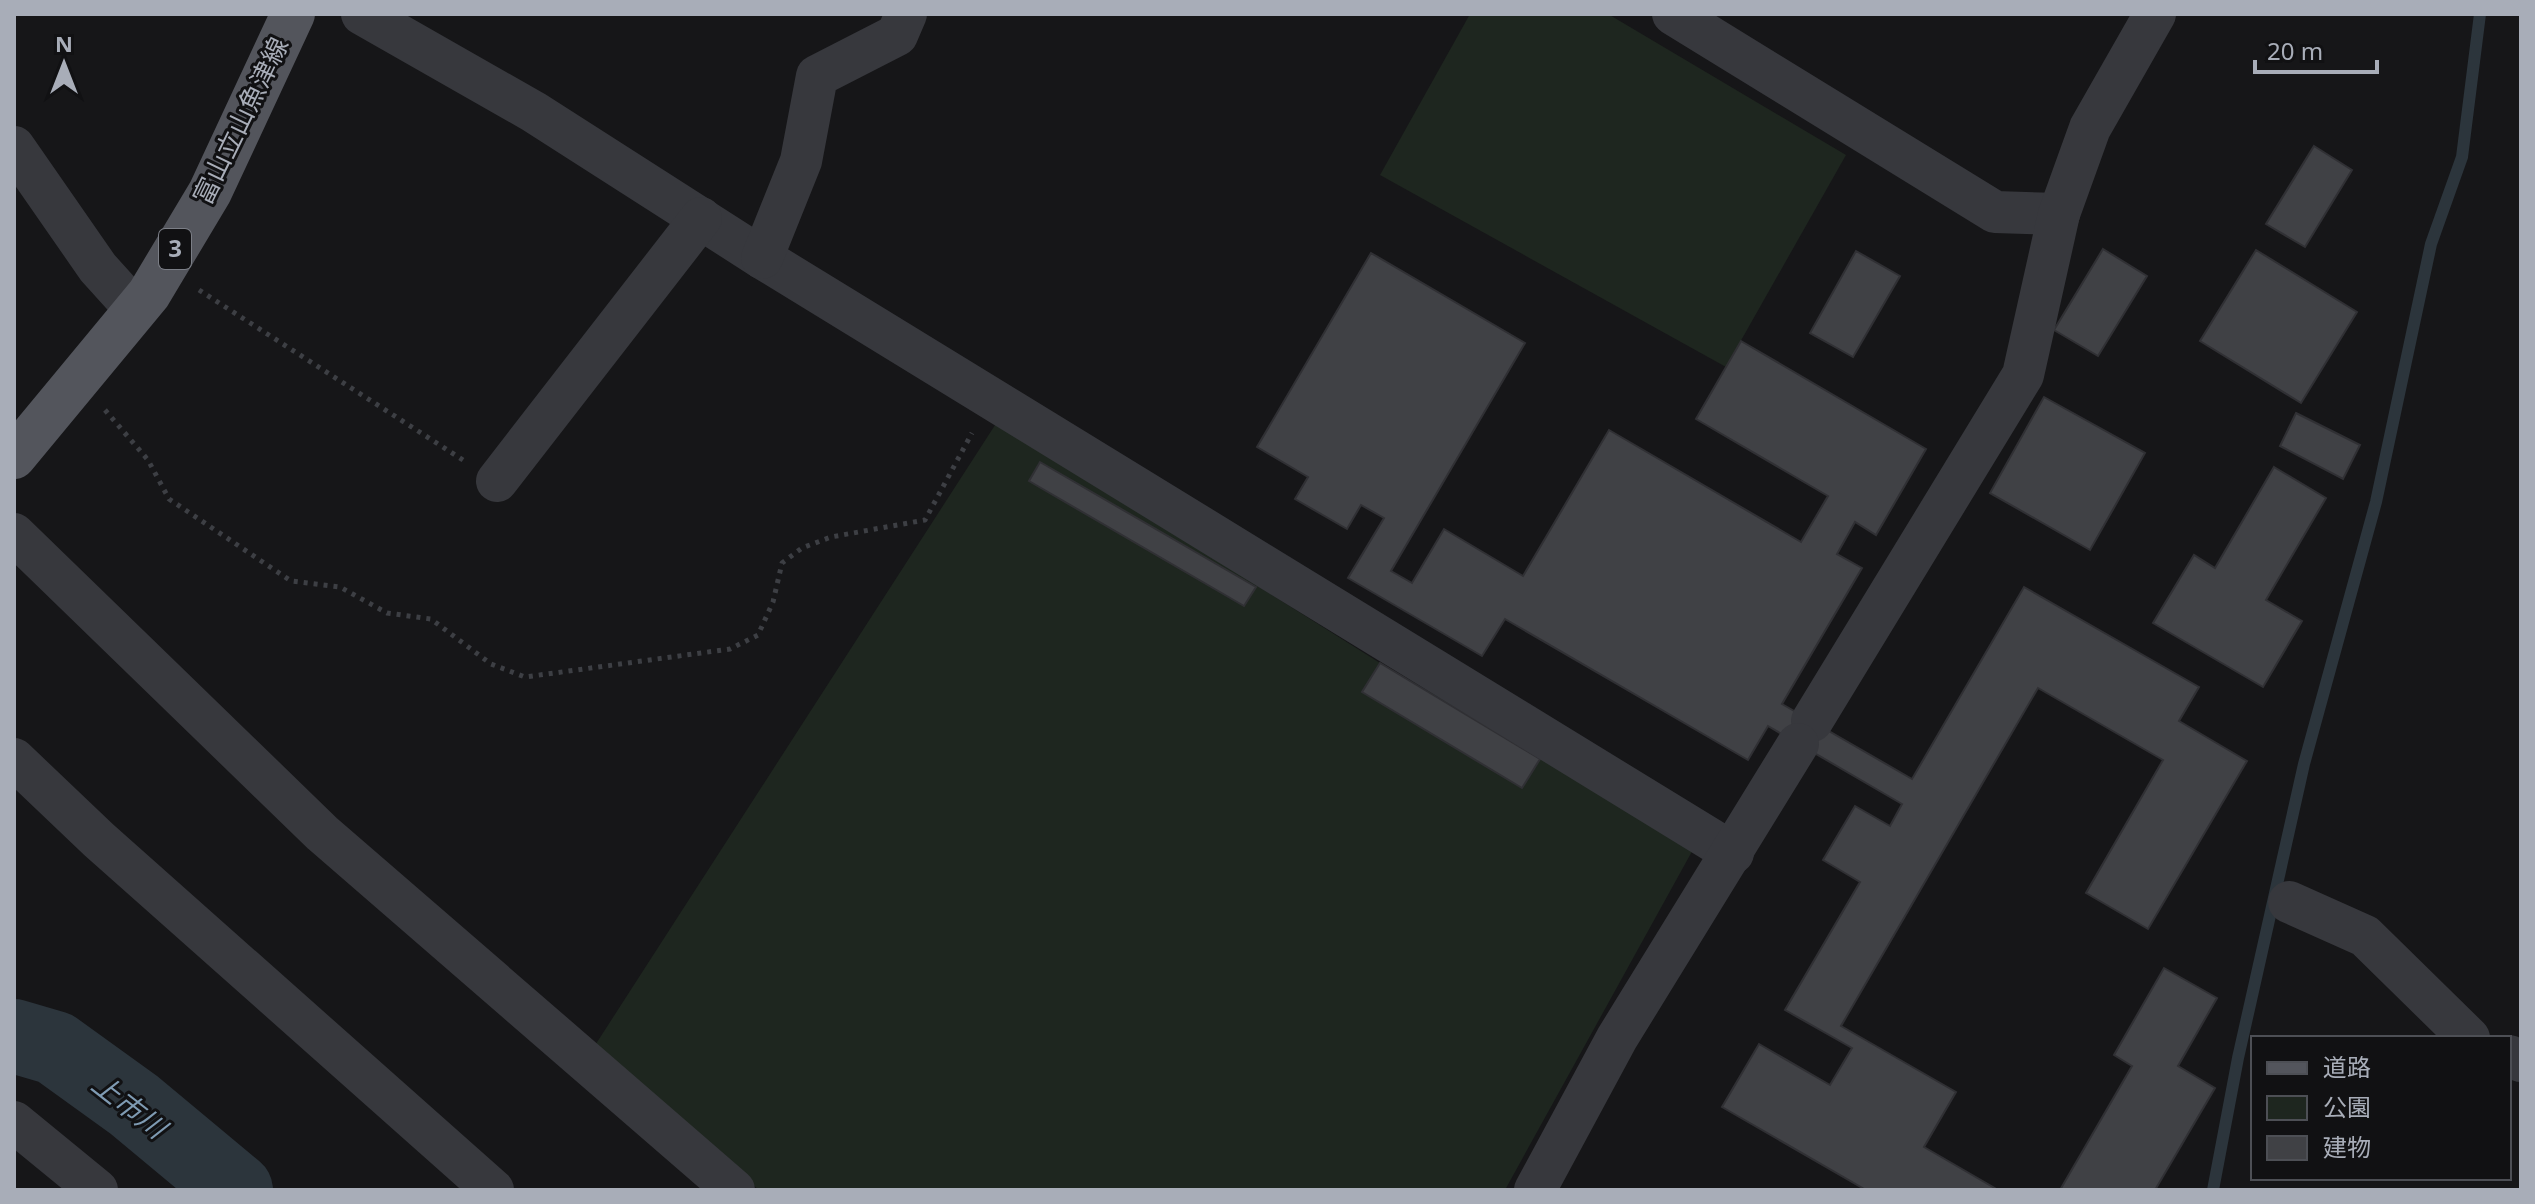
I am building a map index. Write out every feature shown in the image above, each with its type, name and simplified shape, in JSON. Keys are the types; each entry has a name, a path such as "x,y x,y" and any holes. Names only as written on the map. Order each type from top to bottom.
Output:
{"main road":[{"name":"富山立山魚津線","path":"14,457 136,310 164,268 210,192 293,14"}],"street":[{"path":"362,14 534,112 762,258 1733,853"},
{"path":"762,258 801,161 817,76 897,35 906,14"},
{"path":"1673,14 1995,212 2059,214"},
{"path":"1535,1190 1617,1038 2023,375 2059,214 2090,128 2155,14"},
{"path":"14,147 98,268 136,310"},
{"path":"497,481 701,218"},
{"path":"14,534 322,833 734,1190"},
{"path":"14,759 99,840 493,1190"},
{"path":"2289,902 2365,936 2467,1036"},
{"path":"14,1122 97,1190"}],"path":[{"path":"164,268 497,481"},
{"path":"76,382 127,431 148,460 169,499 291,581 340,587 387,613 431,619 491,664 525,677 730,649 758,635 773,602 782,563 802,548 831,537 925,520 992,397"}],"green space":[{"path":"1470,14 1608,14 1846,155 1726,367 1380,175"},
{"path":"997,422 1380,663 1695,846 1505,1190 759,1190 592,1050"}],"building":[{"path":"2314,146 2352,170 2305,247 2266,224"},
{"path":"2103,249 2147,276 2098,356 2054,330"},
{"path":"2256,250 2357,312 2301,403 2200,341"},
{"path":"1856,251 1900,276 1853,357 1810,333"},
{"path":"1371,253 1525,343 1391,571 1412,583 1444,529 1523,576 1609,430 1801,542 1828,496 1696,419 1741,341 1926,449 1876,535 1855,522 1837,554 1862,568 1782,704 1912,779 2024,587 2199,687 2179,721 2247,761 2148,929 2086,893 2163,760 2038,688 1841,1026 1956,1092 1924,1147 1998,1190 1866,1190 1722,1107 1759,1044 1830,1085 1852,1048 1785,1010 1860,882 1823,860 1855,806 1890,826 1902,804 1768,726 1748,760 1505,619 1482,656 1348,578 1384,518 1361,505 1347,529 1295,499 1308,477 1257,447"},
{"path":"2044,397 2145,453 2090,550 1990,493"},
{"path":"2296,413 2360,445 2343,479 2280,446"},
{"path":"1040,462 1256,587 1244,606 1029,481"},
{"path":"2274,467 2326,498 2266,600 2302,621 2263,687 2153,623 2194,555 2215,568"},
{"path":"1380,663 1540,759 1522,788 1362,692"},
{"path":"2164,968 2217,998 2178,1066 2215,1088 2155,1190 2060,1190 2132,1066 2114,1055"}],"waterway":[{"path":"2213,1190 2238,1058 2304,764 2376,502 2431,244 2462,157 2480,14"},
{"name":"上市川","path":"14,1036 55,1048 134,1105 236,1190"}]}
